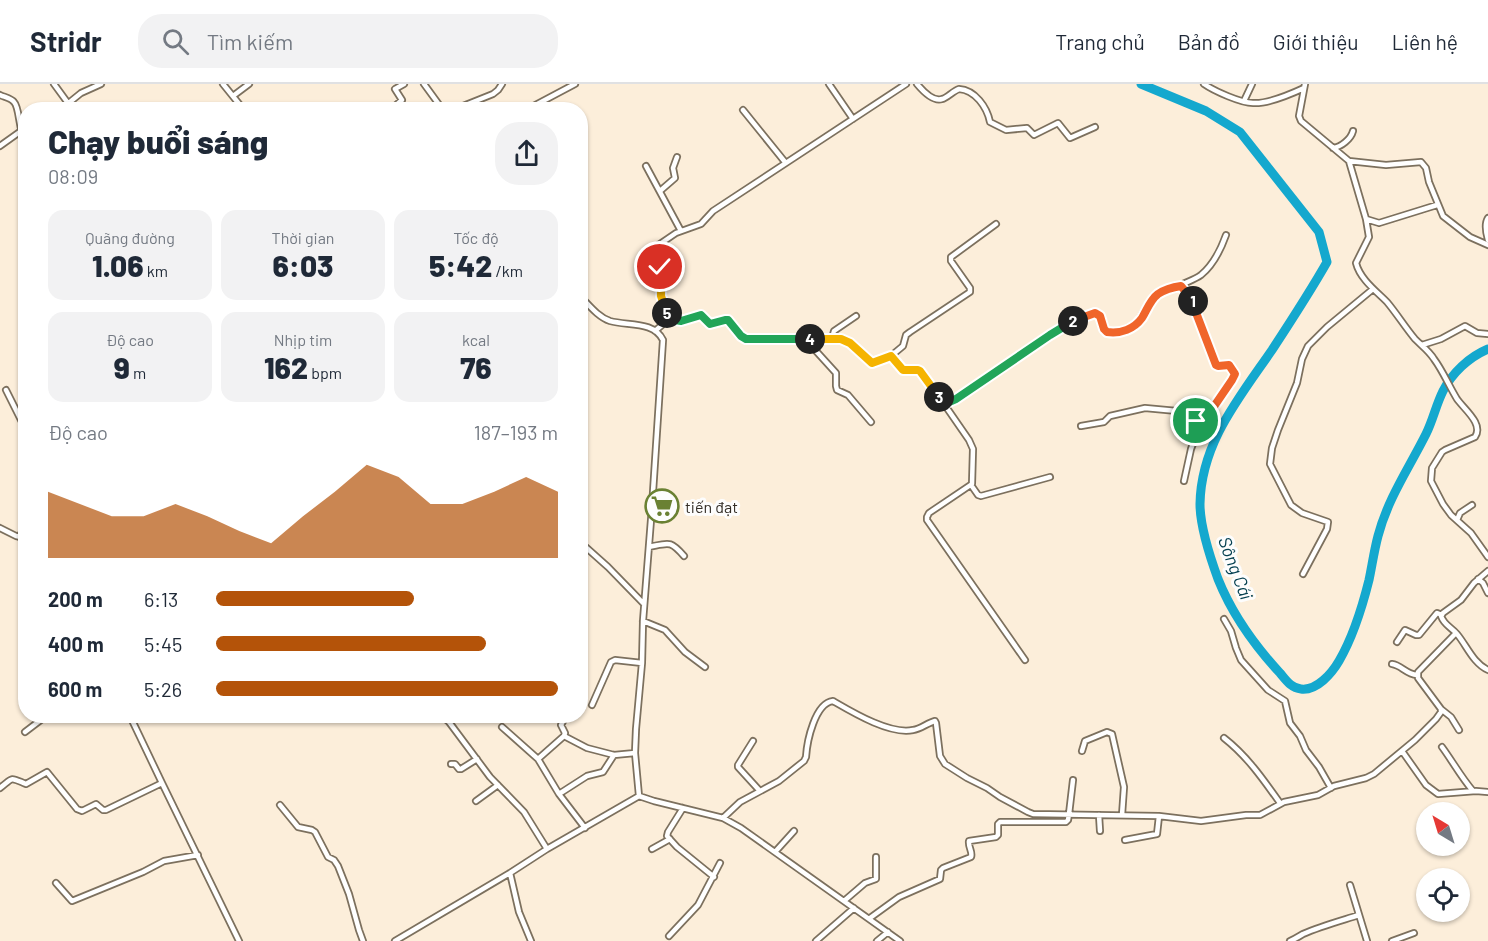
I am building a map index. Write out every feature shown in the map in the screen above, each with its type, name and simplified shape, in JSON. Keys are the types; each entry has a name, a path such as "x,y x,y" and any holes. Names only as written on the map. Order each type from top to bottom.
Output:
{"street":[{"path":"54,84 67,102"},
{"path":"70,102 81,93 101,84"},
{"path":"223,84 238,102"},
{"path":"233,96 249,84"},
{"path":"400,102 402,100 395,89 404,84"},
{"path":"424,84 437,102"},
{"path":"472,102 496,92 502,84"},
{"path":"541,102 574,84"},
{"path":"829,84 853,119"},
{"path":"669,319 661,296 661,270 653,255 653,250 666,239 701,224 713,211 906,84"},
{"path":"917,84 923,92 938,100 958,89 970,92 976,96 988,113 990,122 1006,130 1027,128 1034,135 1059,123 1070,138 1095,126"},
{"path":"1204,84 1215,92 1251,103 1290,95 1304,86"},
{"path":"1244,101 1252,84"},
{"path":"1304,86 1299,111 1301,121 1349,161 1386,165 1420,162 1426,168 1437,205 1446,219 1470,237 1488,245"},
{"path":"0,95 12,100 16,105 18,115"},
{"path":"743,110 785,162"},
{"path":"1333,148 1339,147 1353,131"},
{"path":"0,146 18,133"},
{"path":"660,191 675,178 673,168 677,157"},
{"path":"1349,161 1369,237 1356,263 1358,271 1392,308 1414,338 1436,360 1457,398 1474,421 1478,434 1473,439 1442,452 1432,468 1430,478 1443,504 1471,532 1488,557"},
{"path":"646,166 681,231"},
{"path":"1366,219 1378,223 1437,205"},
{"path":"1488,218 1486,226 1488,240"},
{"path":"669,319 681,321 701,315 710,324 728,320 746,339 841,339 850,343 872,363 891,356 903,346 910,332 970,292 970,288 951,261 951,257 996,225"},
{"path":"942,402 956,399 1050,335 1085,315 1098,314 1102,319 1104,329 1109,333 1126,331 1140,320 1157,294 1179,286 1204,272 1219,252 1226,235"},
{"path":"1179,286 1193,302 1216,365 1229,365 1235,374 1202,424 1191,448 1184,481"},
{"path":"1303,574 1327,529 1328,522 1302,513 1291,505 1270,464 1272,448 1297,383 1302,359 1308,346 1373,289"},
{"path":"588,304 600,316 611,321 648,327 660,333 663,340 635,753 639,796"},
{"path":"832,338 834,331 856,316"},
{"path":"655,331 669,319"},
{"path":"1422,345 1441,339 1465,326 1476,333 1488,334"},
{"path":"812,339 816,351 836,373 836,389 848,395 872,422"},
{"path":"891,356 903,370 920,371 972,446 973,483 930,513 927,518 1025,660"},
{"path":"6,390 18,414"},
{"path":"1081,426 1104,422 1110,416 1150,408 1177,411 1202,424"},
{"path":"971,485 981,496 1050,477"},
{"path":"1457,520 1460,513 1472,505"},
{"path":"0,528 18,537"},
{"path":"649,547 672,544 684,556"},
{"path":"588,549 645,604"},
{"path":"1442,615 1461,600 1471,586 1488,571"},
{"path":"1478,579 1484,584 1488,593"},
{"path":"1397,642 1405,630 1419,635 1436,614 1442,615"},
{"path":"1442,615 1444,623 1456,633 1477,662 1488,670"},
{"path":"1224,619 1231,631 1241,660 1268,690 1285,701 1290,723 1300,736 1306,750 1320,767 1331,788"},
{"path":"643,621 665,630 685,652 705,667"},
{"path":"1456,633 1419,670 1417,675 1420,682 1441,709 1451,717 1459,730"},
{"path":"592,705 611,662 615,660 642,663"},
{"path":"1392,664 1410,674 1417,675"},
{"path":"723,818 740,801 779,781 801,763 806,757 817,714 824,704 830,701 871,722 903,731 935,722 940,756 945,764 1033,814 1069,817 1159,816 1201,821 1260,815 1280,803 1318,795 1331,788 1370,776 1432,724 1441,709"},
{"path":"25,732 37,723"},
{"path":"133,723 239,941"},
{"path":"448,723 498,785 524,812 547,849"},
{"path":"562,723 564,736"},
{"path":"502,727 538,759 559,794 585,828"},
{"path":"1082,752 1085,741 1107,732 1112,734 1124,787 1122,815"},
{"path":"564,736 587,748 614,755 635,753"},
{"path":"538,759 564,736"},
{"path":"1224,738 1260,773 1280,803"},
{"path":"753,741 738,767 759,790"},
{"path":"1442,747 1458,773 1473,791"},
{"path":"1402,751 1426,785 1438,794 1488,792"},
{"path":"559,794 582,779 603,772 614,755"},
{"path":"451,764 461,769 477,759"},
{"path":"0,788 9,779 26,784 47,771 77,809 82,811 96,804 106,810 162,783"},
{"path":"870,918 899,897 940,879 943,868 971,857 969,841 996,837 1000,822 1064,822 1069,817 1073,780"},
{"path":"476,801 498,785"},
{"path":"395,941 639,796 723,818 741,828 900,941"},
{"path":"280,806 296,825 315,832 328,857 337,863 363,941"},
{"path":"682,808 667,836 714,877"},
{"path":"1125,840 1157,834 1159,816"},
{"path":"1099,817 1100,831"},
{"path":"774,852 794,831"},
{"path":"652,849 670,839"},
{"path":"56,883 72,901 164,861 198,855"},
{"path":"844,901 865,883 876,879 876,857"},
{"path":"669,936 698,905 720,863"},
{"path":"510,873 519,912 531,941"},
{"path":"1350,885 1367,941"},
{"path":"816,941 854,908"},
{"path":"1290,941 1300,935 1359,915"},
{"path":"877,941 888,932"},
{"path":"1392,941 1414,933"}],"waterway":[{"name":"Sông Cái","path":"1141,84 1206,111 1240,132 1319,232 1327,262 1224,422 1207,461 1200,504 1209,552 1230,605 1262,652 1294,687 1301,689 1313,687 1328,676 1339,661 1360,612 1378,536 1387,509 1426,434 1443,391 1462,366 1474,356 1488,349"}],"place":[{"name":"tiến đạt","path":"662,506"}],"route":[{"path":"660,267 661,296 669,319 681,321 701,315 710,324 728,320 746,339 841,339 850,343 872,363 891,356 903,370 922,372 942,402 956,399 1050,335 1092,313 1100,316 1104,329 1109,333 1130,329 1143,317 1157,294 1181,286 1193,302 1216,365 1228,364 1235,374 1202,424 1196,421"}]}
